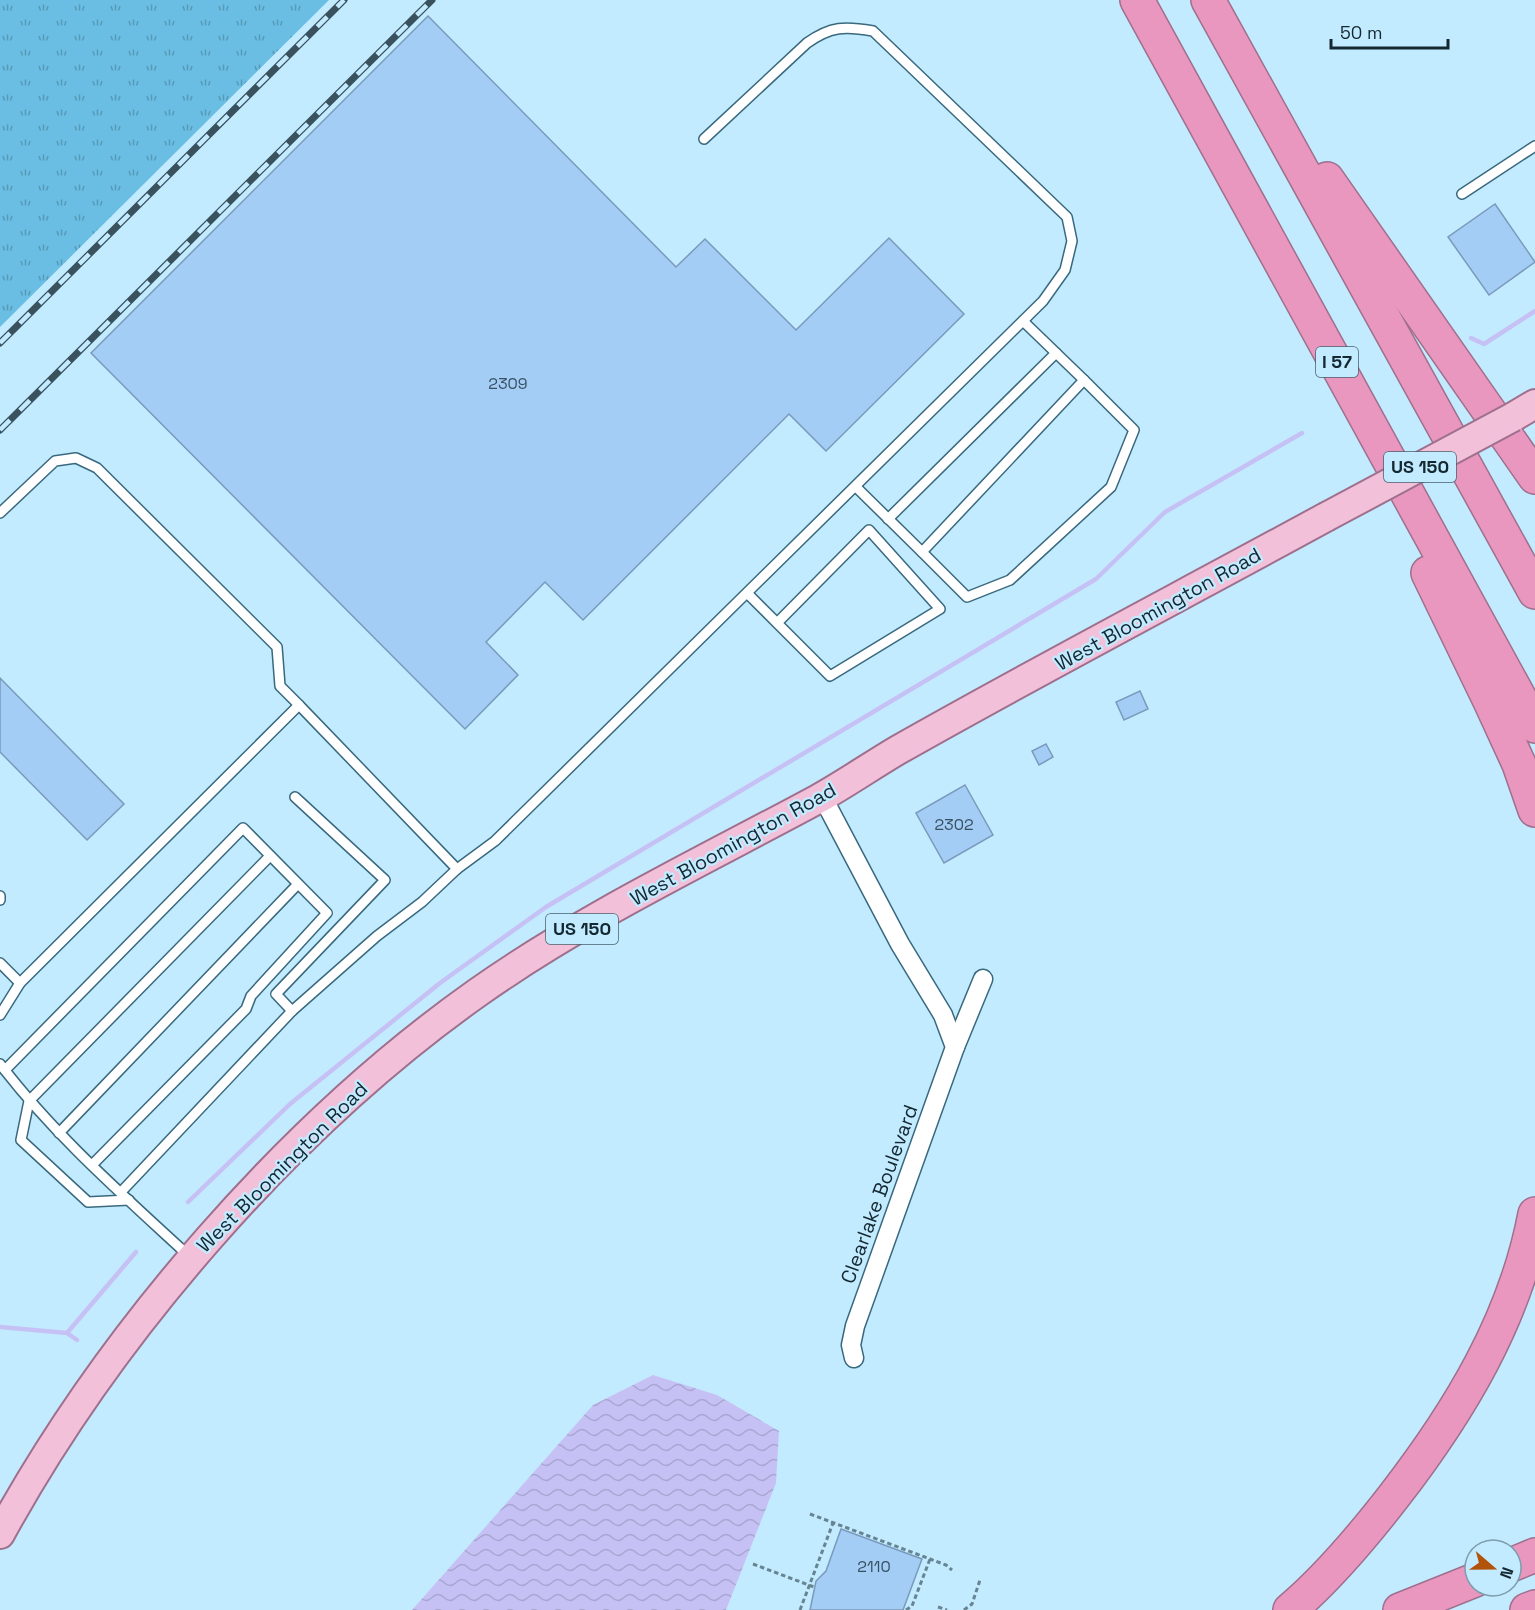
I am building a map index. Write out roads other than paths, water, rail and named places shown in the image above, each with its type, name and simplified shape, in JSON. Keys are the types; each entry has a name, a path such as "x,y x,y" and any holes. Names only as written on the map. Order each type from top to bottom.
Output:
{"highway":[{"name":"I 57","path":"1137,0 1535,726"},
{"path":"1208,0 1535,592"},
{"path":"1229,39 1535,477"},
{"path":"1327,343 1420,556 1514,754 1535,810"},
{"path":"1290,1610 1359,1539 1444,1429 1478,1373 1510,1300 1535,1214"},
{"path":"1400,1610 1463,1585"},
{"path":"1527,1610 1535,1607"}],"main road":[{"name":"West Bloomington Road","path":"0,1534 37,1470 88,1392 142,1320 192,1259 253,1191 315,1128 423,1035 475,995 610,912 822,796 897,751 1524,411"}],"street":[{"path":"822,796 900,944 943,1015 955,1047"},
{"name":"Clearlake Boulevard","path":"854,1358 852,1345 855,1326 955,1047 983,979"}],"lane":[{"path":"121,1192 292,1011 377,936 422,902 457,869 495,841 748,594 1023,321 1065,270 1072,241 1067,217 873,31 851,27 825,30 807,43 704,139"},
{"path":"1462,194 1535,146"},
{"path":"856,487 967,597 1010,580 1111,487 1134,430 1023,321"},
{"path":"888,519 1056,352"},
{"path":"922,552 1084,380"},
{"path":"0,513 55,461 76,458 97,468 277,647 280,686 457,869"},
{"path":"748,594 777,623 830,676 940,609 869,531 777,623"},
{"path":"0,1015 20,983 298,705"},
{"path":"292,1011 276,994 385,880 295,797"},
{"path":"92,1165 246,1009 251,996 327,914 243,828 2,1067 59,1133 92,1165 192,1259"},
{"path":"129,1200 88,1202 21,1140 29,1101 270,856"},
{"path":"59,1133 298,884"},
{"path":"0,963 20,983"}],"water":[{"path":"653,1375 717,1395 779,1431 776,1483 726,1610 412,1610 593,1405"}],"waterway":[{"path":"1471,338 1484,344 1535,311"},
{"path":"188,1202 290,1104 440,983 546,907 1096,579 1165,512 1302,433"},
{"path":"67,1333 136,1252"},
{"path":"0,1327 67,1333 77,1340"}],"railway":[{"path":"0,343 344,0"},
{"path":"0,430 432,0"}]}
